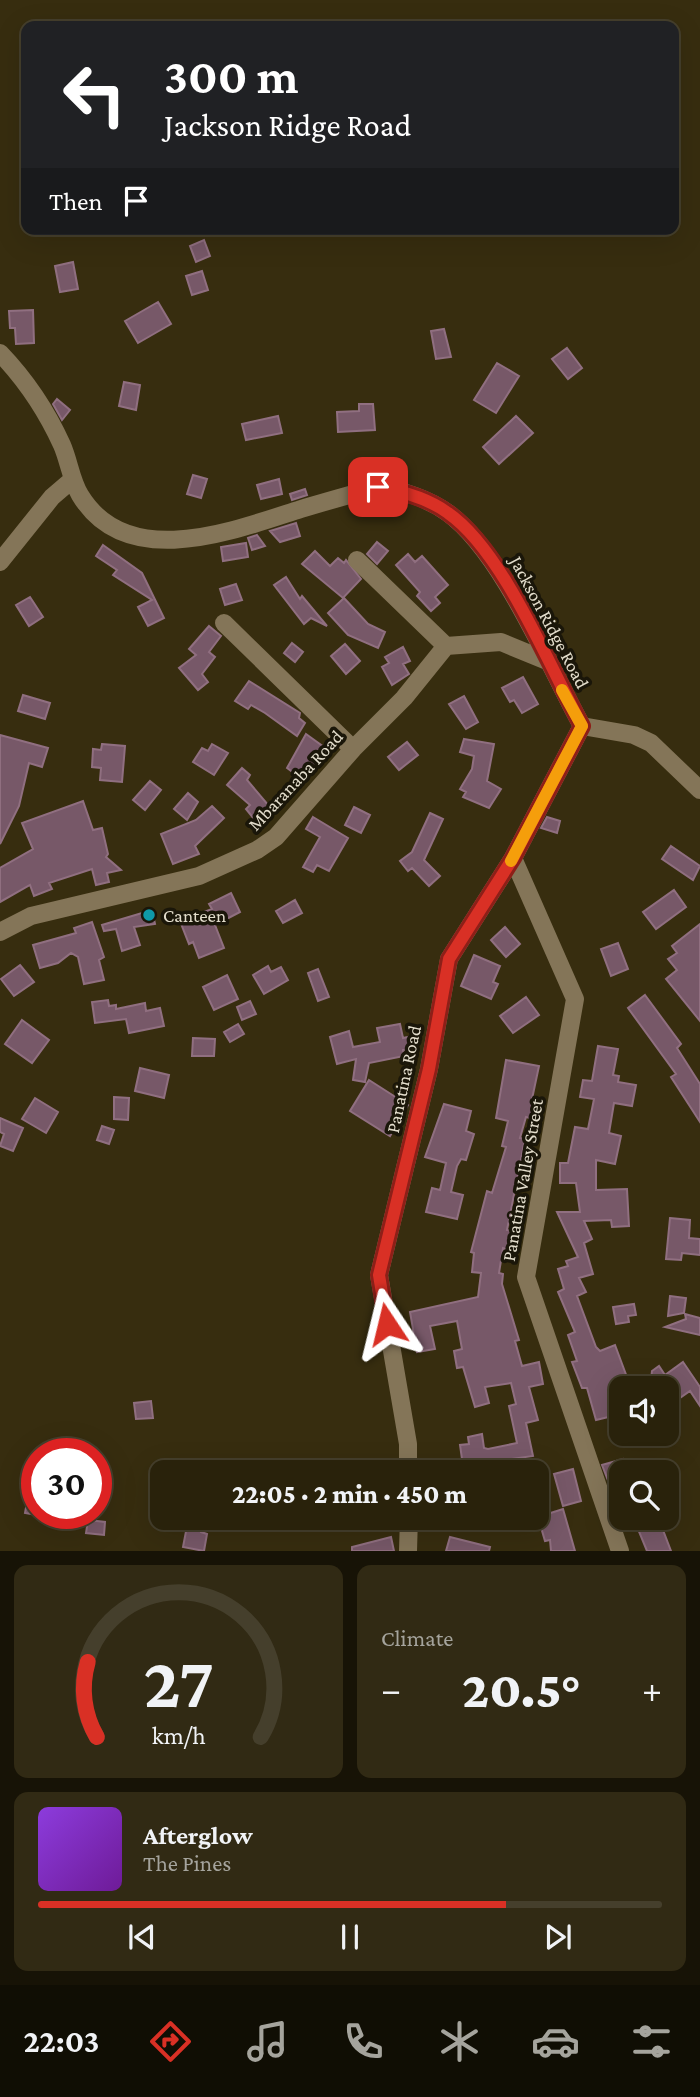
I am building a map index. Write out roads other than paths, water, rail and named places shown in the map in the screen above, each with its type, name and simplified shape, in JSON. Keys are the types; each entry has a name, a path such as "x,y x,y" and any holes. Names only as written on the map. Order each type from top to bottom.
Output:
{"street":[{"name":"Jackson Ridge Road","path":"0,352 20,373 62,445 80,495 96,515 120,529 148,538 184,541 244,528 378,487 398,490 449,513 494,560 582,726"},
{"path":"0,562 52,497 73,479"},
{"path":"357,560 446,646 501,642 547,661"},
{"path":"224,622 353,749"},
{"name":"Mbaranaba Road","path":"0,932 44,912 199,876 257,850 276,837 353,749 404,698 446,646"},
{"path":"582,726 635,735 651,743 700,790"},
{"name":"Panatina Road","path":"408,1460 408,1444 379,1275 429,1069 449,959 513,858 582,726"},
{"name":"Panatina Valley Street","path":"513,858 575,999 526,1277 620,1551"},
{"path":"408,1551 409,1530"}],"place":[{"name":"Canteen","path":"149,915"}]}
